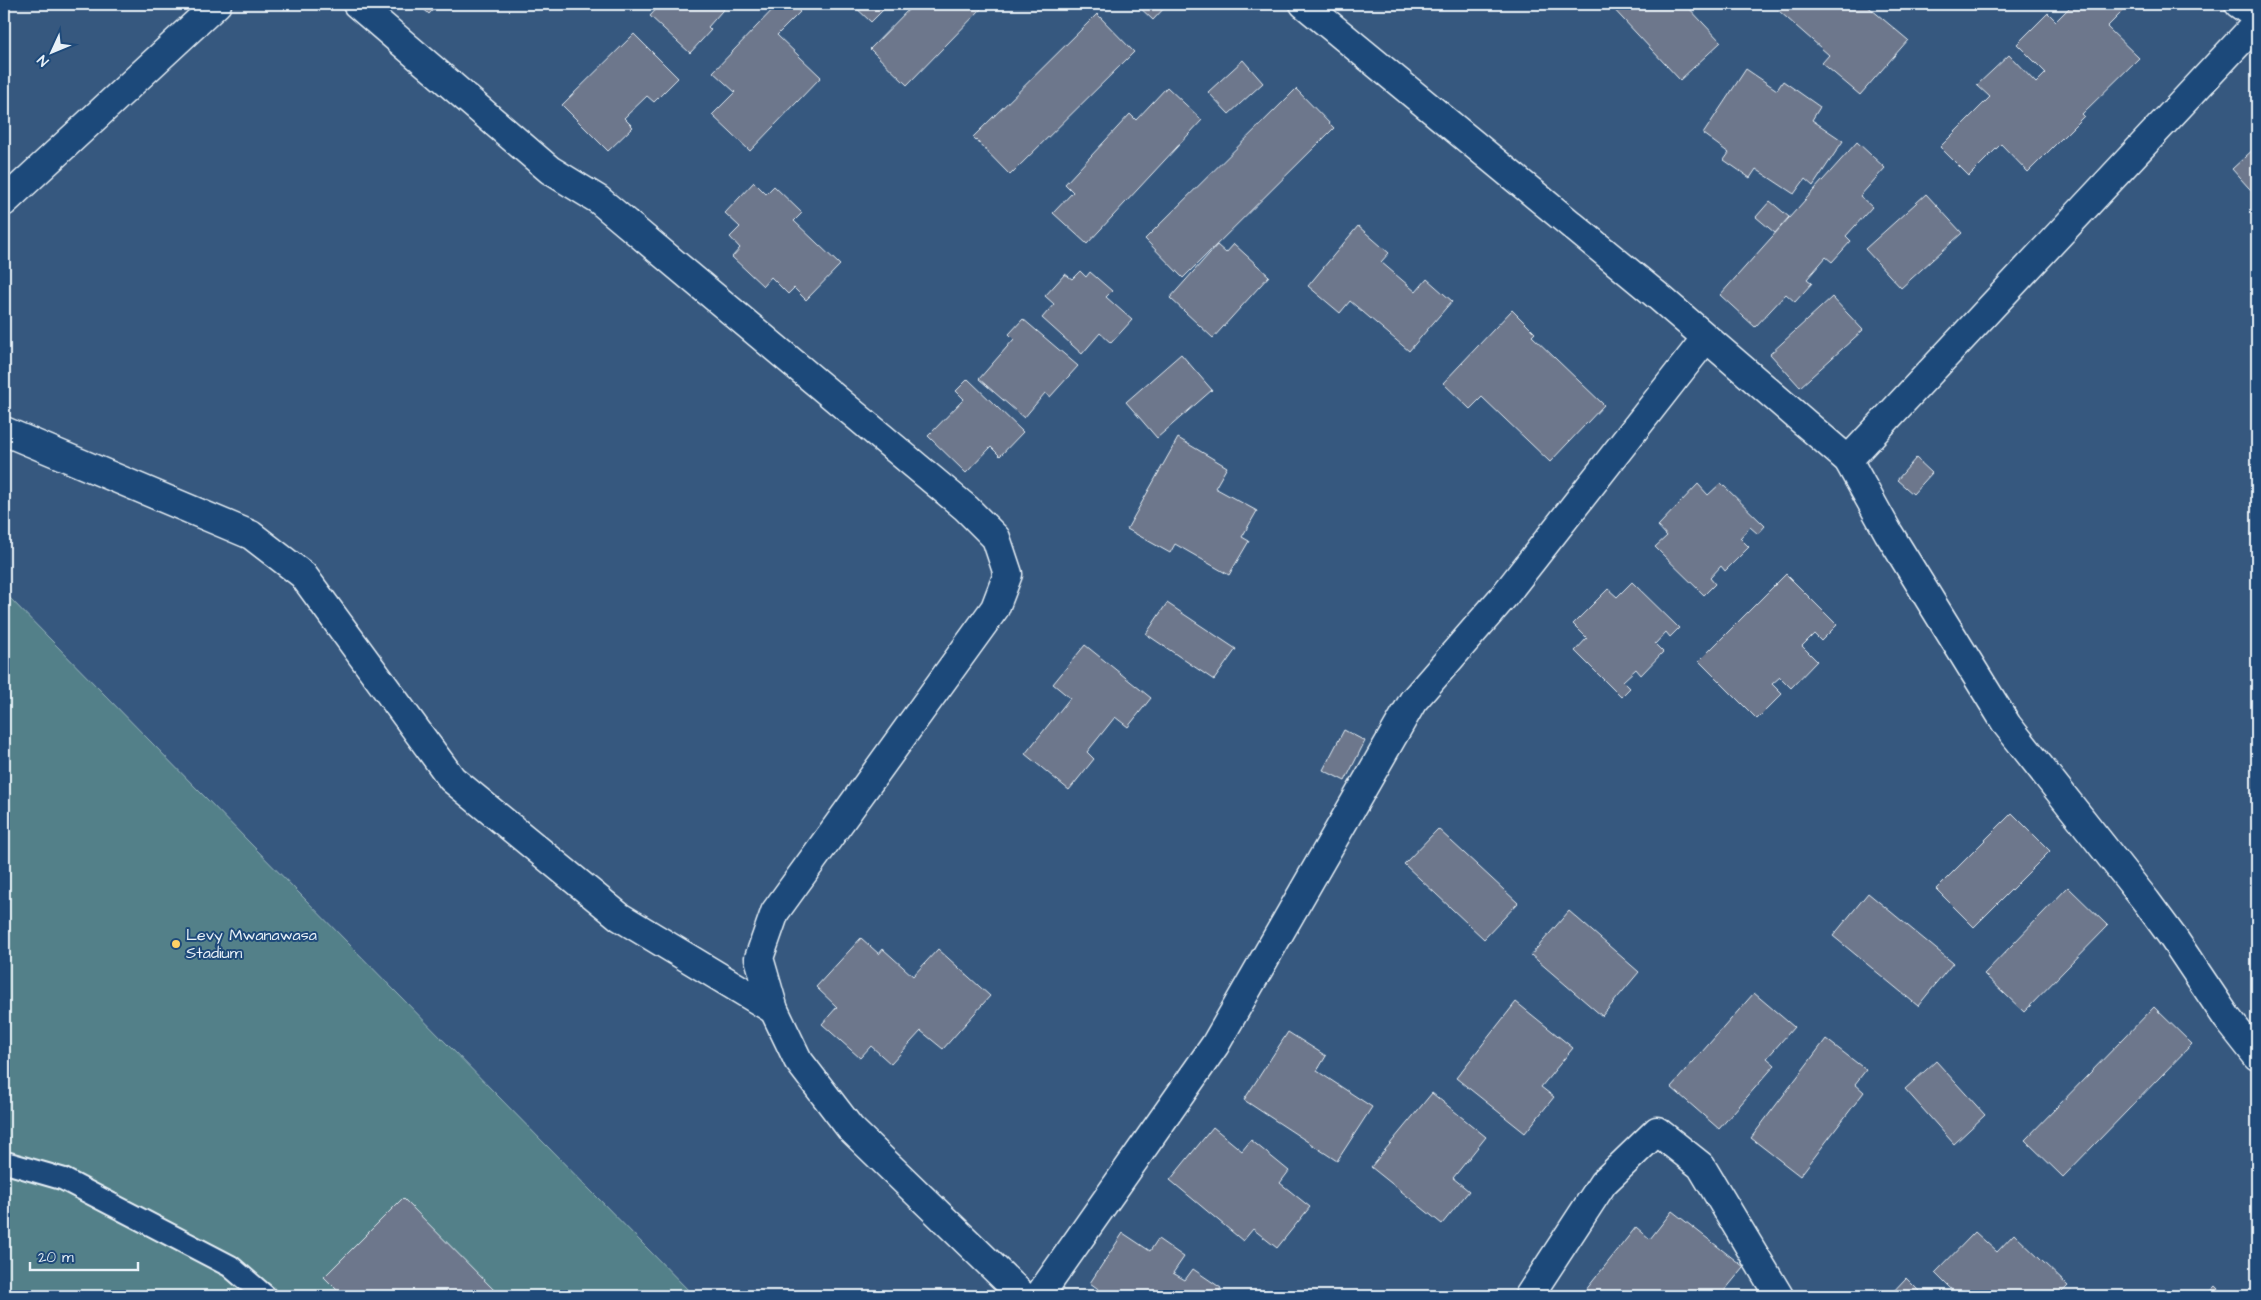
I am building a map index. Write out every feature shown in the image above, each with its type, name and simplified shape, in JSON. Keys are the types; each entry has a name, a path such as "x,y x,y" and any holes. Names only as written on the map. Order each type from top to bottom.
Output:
{"street":[{"path":"4,202 217,4"},
{"path":"357,4 550,170 599,200 966,508 996,538 1008,574 995,608 775,912 759,958 774,1010 798,1060 850,1128 1023,1296"},
{"path":"1304,4 1659,297 1848,460 1888,532 2006,725 2146,901 2174,938 2227,1018 2257,1056"},
{"path":"2239,4 2257,17"},
{"path":"1848,460 2257,24"},
{"path":"1039,1296 1215,1045 1414,701 1504,596 1706,338"},
{"path":"4,432 251,535 303,575 452,778 620,916 774,1010"},
{"path":"1530,1296 1603,1183 1657,1131 1701,1166 1779,1296"}],"lane":[{"path":"4,1162 64,1179 230,1266 265,1296"}],"green space":[{"name":"Levy Mwanawasa Stadium","path":"4,592 694,1296 4,1296"}],"building":[{"path":"418,4 438,4 429,14"},
{"path":"661,4 728,4 708,27 711,30 690,53 650,16"},
{"path":"778,4 792,4 800,12 777,35 821,77 750,151 712,115 735,92 713,72"},
{"path":"852,4 889,4 871,22"},
{"path":"914,4 977,4 982,8 907,85 870,49"},
{"path":"1136,4 1168,4 1153,20"},
{"path":"1609,4 1685,4 1721,42 1680,80"},
{"path":"1785,4 1865,4 1908,40 1860,95 1822,63 1829,55 1779,11"},
{"path":"2073,4 2130,4 2107,27 2139,58 2082,114 2084,116 2028,172 2001,144 1969,176 1940,147 1990,97 1977,85 2009,55 2036,83 2046,73 2017,44 2048,13 2056,21"},
{"path":"1097,14 1134,52 1010,175 973,137"},
{"path":"634,34 678,78 654,102 647,96 624,118 633,127 608,151 562,105"},
{"path":"1243,60 1263,83 1229,114 1208,92"},
{"path":"1746,69 1777,90 1783,81 1820,107 1812,120 1843,141 1813,186 1805,179 1794,194 1756,169 1750,178 1724,160 1729,153 1703,134"},
{"path":"1167,87 1202,120 1087,244 1053,213 1073,192 1065,184 1130,114 1136,120"},
{"path":"1296,89 1334,128 1183,278 1145,239"},
{"path":"1857,142 1885,168 1860,196 1872,207 1846,236 1851,241 1832,262 1826,257 1807,279 1812,283 1795,302 1786,294 1755,327 1720,295"},
{"path":"2257,146 2257,197 2232,169"},
{"path":"754,182 766,194 774,186 802,213 794,221 840,265 806,300 794,288 788,294 771,277 763,286 732,257 740,248 730,237 740,227 725,213"},
{"path":"1926,194 1962,233 1901,288 1865,249"},
{"path":"1770,201 1789,217 1775,233 1756,217"},
{"path":"1358,226 1389,253 1381,262 1416,292 1427,279 1452,301 1409,351 1350,301 1340,313 1308,286"},
{"path":"1234,244 1269,276 1213,338 1170,298 1217,245 1226,253"},
{"path":"1080,271 1086,277 1090,272 1112,291 1106,297 1132,320 1111,343 1100,333 1082,354 1042,318 1054,304 1045,296 1065,274 1072,279"},
{"path":"1832,297 1863,330 1800,387 1770,354"},
{"path":"1512,310 1535,333 1532,336 1604,405 1550,462 1482,397 1470,409 1443,383"},
{"path":"1023,319 1078,366 1050,397 1045,393 1024,418 979,379 1014,339 1009,334"},
{"path":"1181,354 1212,390 1157,438 1126,402"},
{"path":"968,379 1023,432 1000,456 991,447 966,473 928,436 964,399 956,391"},
{"path":"1178,438 1227,467 1215,488 1257,511 1242,537 1249,541 1229,575 1175,544 1170,553 1127,529"},
{"path":"1916,458 1932,473 1913,494 1897,480"},
{"path":"1721,483 1765,526 1758,534 1750,527 1740,538 1749,547 1725,571 1721,566 1710,578 1715,584 1704,595 1655,547 1667,536 1658,526 1698,484 1708,495"},
{"path":"1786,574 1837,625 1821,641 1814,634 1802,646 1817,661 1791,688 1780,677 1772,684 1782,694 1757,719 1699,661"},
{"path":"1632,582 1679,628 1670,637 1666,632 1655,644 1663,652 1641,675 1636,669 1623,681 1630,688 1621,697 1575,651 1587,638 1573,624 1608,589 1617,597"},
{"path":"1167,603 1236,649 1214,680 1146,634"},
{"path":"1085,645 1151,698 1128,727 1115,717 1087,752 1094,759 1069,790 1025,754 1070,698 1053,684"},
{"path":"1344,730 1365,741 1345,781 1323,770"},
{"path":"2012,813 2050,851 1974,927 1936,889"},
{"path":"1438,829 1518,903 1484,939 1404,864"},
{"path":"2068,887 2108,926 2024,1012 1984,974"},
{"path":"1868,893 1953,963 1918,1006 1833,936"},
{"path":"1569,911 1639,972 1602,1016 1531,955"},
{"path":"861,938 879,954 883,949 913,976 938,949 990,996 943,1049 921,1031 891,1064 871,1046 860,1058 822,1024 837,1007 816,987"},
{"path":"1754,993 1794,1027 1767,1058 1775,1065 1719,1129 1671,1087"},
{"path":"1516,1002 1573,1048 1541,1087 1554,1097 1525,1133 1456,1078"},
{"path":"2154,1007 2192,1044 2063,1177 2025,1140"},
{"path":"1288,1032 1326,1056 1317,1071 1372,1107 1337,1161 1244,1100"},
{"path":"1826,1039 1866,1070 1855,1084 1864,1092 1800,1176 1751,1138"},
{"path":"1936,1061 1985,1115 1954,1144 1905,1089"},
{"path":"1432,1093 1486,1137 1453,1178 1469,1191 1442,1224 1371,1167"},
{"path":"1213,1127 1242,1151 1251,1140 1289,1171 1280,1183 1310,1207 1277,1248 1253,1229 1243,1241 1170,1180"},
{"path":"403,1198 500,1296 343,1296 324,1277"},
{"path":"1672,1211 1744,1267 1720,1296 1581,1296 1636,1227 1650,1239"},
{"path":"1975,1232 1997,1252 2014,1234 2068,1286 2058,1296 1950,1296 1954,1292 1935,1273"},
{"path":"1123,1233 1150,1251 1158,1239 1184,1257 1173,1273 1185,1280 1193,1269 1221,1288 1216,1296 1108,1296 1090,1283"},
{"path":"1906,1278 1924,1296 1889,1296"},
{"path":"2215,1286 2225,1296 2205,1296"}],"place":[{"name":"Levy Mwanawasa Stadium","path":"176,944"}]}
